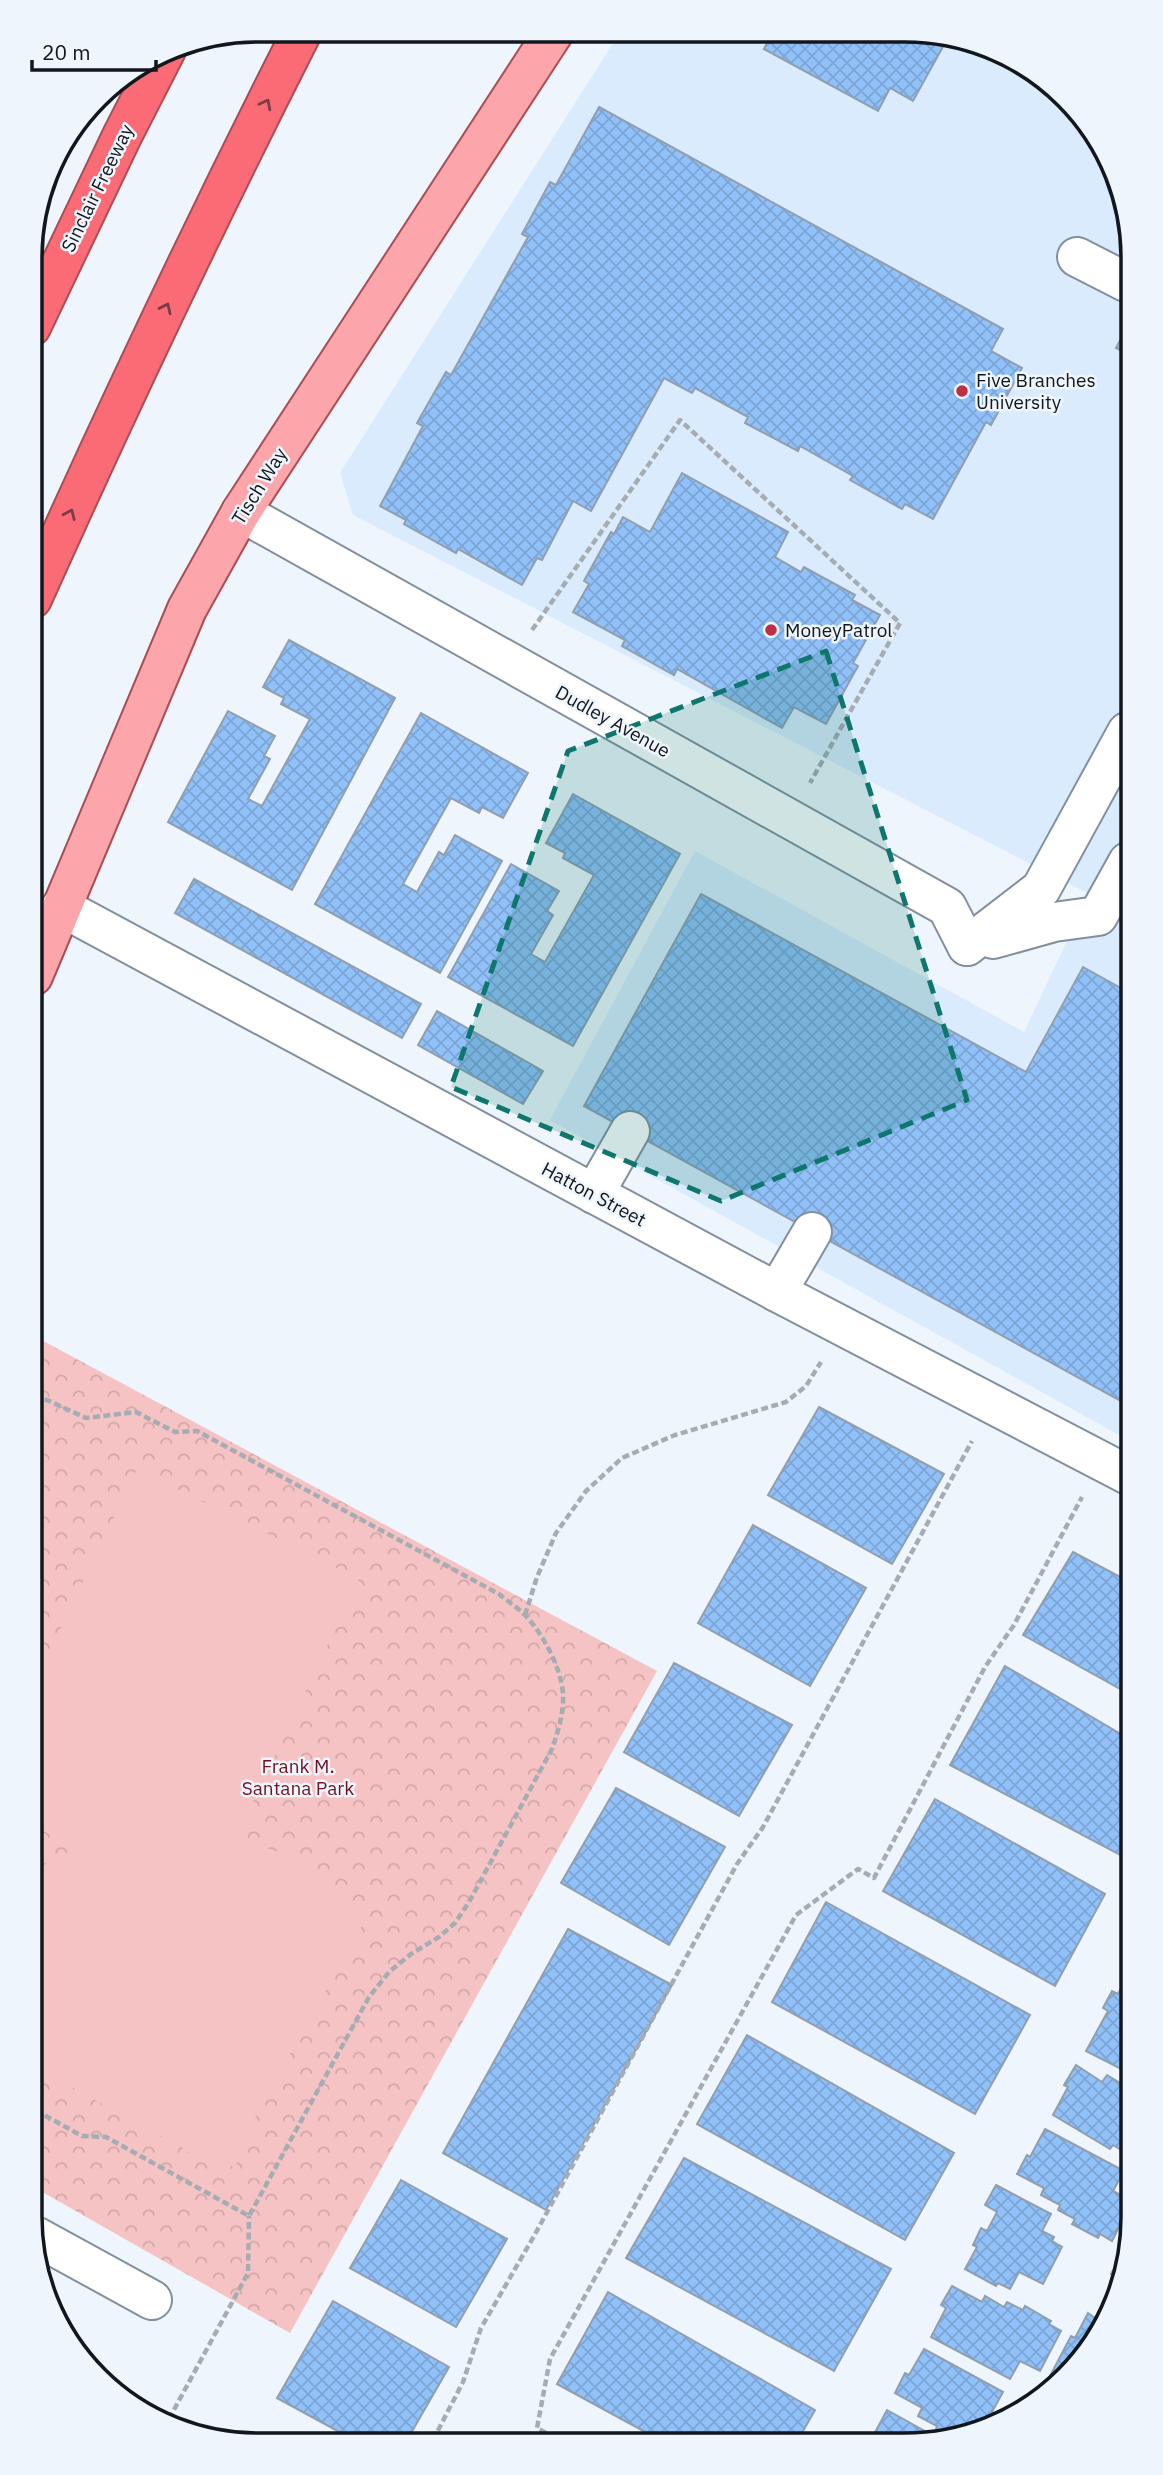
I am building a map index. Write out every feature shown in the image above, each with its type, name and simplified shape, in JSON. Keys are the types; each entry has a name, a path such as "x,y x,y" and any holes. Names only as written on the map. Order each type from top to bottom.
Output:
{"highway":[{"path":"42,577 103,440 223,187 297,42"},
{"name":"Sinclair Freeway","path":"42,304 157,67"}],"main road":[{"name":"Tisch Way","path":"42,954 187,610 241,512 547,42"}],"street":[{"path":"1077,257 1121,279"},
{"name":"Dudley Avenue","path":"241,512 947,907 967,946"},
{"path":"967,946 1041,890 1121,743"},
{"path":"967,946 1054,922 1098,916 1121,875"},
{"name":"Hatton Street","path":"61,907 777,1292 1121,1471"},
{"path":"594,1194 630,1131"},
{"path":"777,1292 812,1231"},
{"path":"44,2241 152,2300"}],"path":[{"path":"532,630 680,420 900,623 810,783"},
{"path":"525,1615 537,1577 556,1533 586,1491 622,1458 675,1435 786,1402 806,1386 821,1362"},
{"path":"42,1400 86,1418 136,1412 175,1432 197,1431 499,1594 525,1615 545,1644 557,1670 563,1694 561,1722 552,1749 469,1902 455,1923 389,1972 369,1997 249,2216 248,2273 171,2415"},
{"path":"437,2433 463,2382 481,2328 541,2224 737,1864 763,1827 974,1438"},
{"path":"546,2433 537,2428 550,2359 796,1915 858,1869 874,1878 985,1667 1014,1625 1082,1497"},
{"path":"42,2114 82,2136 106,2137 249,2216"}],"highlighted area":[{"path":"826,651 967,1100 721,1201 451,1087 568,751"}],"shaded area":[{"path":"614,42 905,42 947,46 975,53 1025,78 1058,105 1076,126 1105,175 1114,202 1121,258 1121,1436 550,1120 695,851 1024,1032 1089,894 353,515 340,473"}],"green space":[{"name":"Frank M. Santana Park","path":"42,1340 657,1671 290,2333 42,2192"},
{"path":"137,1469 359,1579 236,1837 286,1855 329,1883 363,1924 257,2113 236,2165 215,2171 186,2150 42,2071 42,1866 76,1849 42,1830 42,1667"}],"building":[{"path":"768,42 905,42 944,46 913,101 890,88 878,111 764,49"},
{"path":"599,107 1003,329 991,351 1022,368 991,425 986,422 933,519 905,504 902,509 850,480 853,476 800,446 798,451 745,423 748,417 695,388 692,393 664,378 591,511 573,501 542,560 537,558 522,585 458,549 456,553 404,524 406,520 380,506 423,426 417,423 446,372 451,375 528,237 522,234 550,182 556,185"},
{"path":"682,473 788,532 775,557 801,572 804,567 855,595 852,600 880,615 853,663 858,666 826,724 794,707 782,728 677,669 674,675 622,646 625,640 573,612 589,584 584,581 611,532 614,534 623,517 650,532"},
{"path":"289,640 395,698 292,890 168,822 228,711 275,736 264,756 270,759 248,799 262,806 310,719 281,704 284,698 263,687"},
{"path":"421,713 528,773 503,818 482,807 479,813 451,798 403,884 417,892 439,852 444,855 455,835 502,861 440,973 315,904"},
{"path":"573,794 680,854 573,1046 448,977 511,864 559,891 547,911 553,915 531,954 545,962 594,875 563,858 565,853 546,843"},
{"path":"194,879 421,1004 402,1038 175,913"},
{"path":"701,894 1026,1072 1083,967 1121,988 1121,1401 584,1106"},
{"path":"437,1011 543,1071 523,1104 418,1045"},
{"path":"819,1407 944,1474 892,1564 768,1495"},
{"path":"753,1525 866,1588 810,1686 698,1623"},
{"path":"1073,1552 1121,1577 1121,1689 1023,1635"},
{"path":"674,1663 792,1725 739,1816 624,1752"},
{"path":"1005,1666 1121,1734 1121,1855 950,1765"},
{"path":"616,1788 725,1847 669,1945 561,1883"},
{"path":"935,1799 1105,1894 1055,1986 883,1891"},
{"path":"826,1902 1030,2015 975,2114 772,2002"},
{"path":"568,1929 672,1985 546,2210 443,2153"},
{"path":"1121,1988 1121,2069 1086,2051 1108,2011 1103,2008 1112,1991 1118,1994"},
{"path":"747,2035 954,2153 905,2240 697,2124"},
{"path":"1076,2065 1102,2082 1107,2075 1121,2084 1121,2150 1113,2145 1110,2149 1053,2115 1068,2087 1064,2085"},
{"path":"1045,2129 1121,2169 1121,2176 1113,2191 1121,2195 1121,2223 1112,2241 1100,2234 1098,2238 1072,2224 1075,2219 1058,2210 1060,2205 1041,2195 1044,2188 1017,2174 1027,2155 1030,2157"},
{"path":"684,2158 891,2269 834,2371 626,2258"},
{"path":"401,2180 507,2239 456,2327 350,2268"},
{"path":"996,2185 1051,2214 1042,2231 1054,2237 1052,2241 1062,2247 1043,2284 1019,2272 1010,2289 998,2283 996,2286 965,2269 977,2247 973,2245 981,2228 987,2231 997,2212 985,2205"},
{"path":"952,2286 982,2302 985,2296 1004,2307 1007,2302 1023,2310 1025,2306 1051,2321 1049,2324 1061,2331 1040,2371 1020,2361 1010,2379 931,2337 946,2308 941,2305"},
{"path":"608,2292 815,2410 802,2433 647,2433 557,2384"},
{"path":"333,2301 449,2367 411,2433 341,2433 277,2398"},
{"path":"1088,2313 1096,2318 1076,2349 1049,2377 1071,2336 1075,2338"},
{"path":"924,2349 1003,2392 992,2412 995,2413 961,2426 938,2430 937,2426 918,2416 922,2408 895,2393 905,2373 909,2375"},
{"path":"887,2410 926,2432 905,2433 875,2433"}],"place":[{"name":"Five Branches University","path":"962,391"},
{"name":"MoneyPatrol","path":"771,630"}]}
